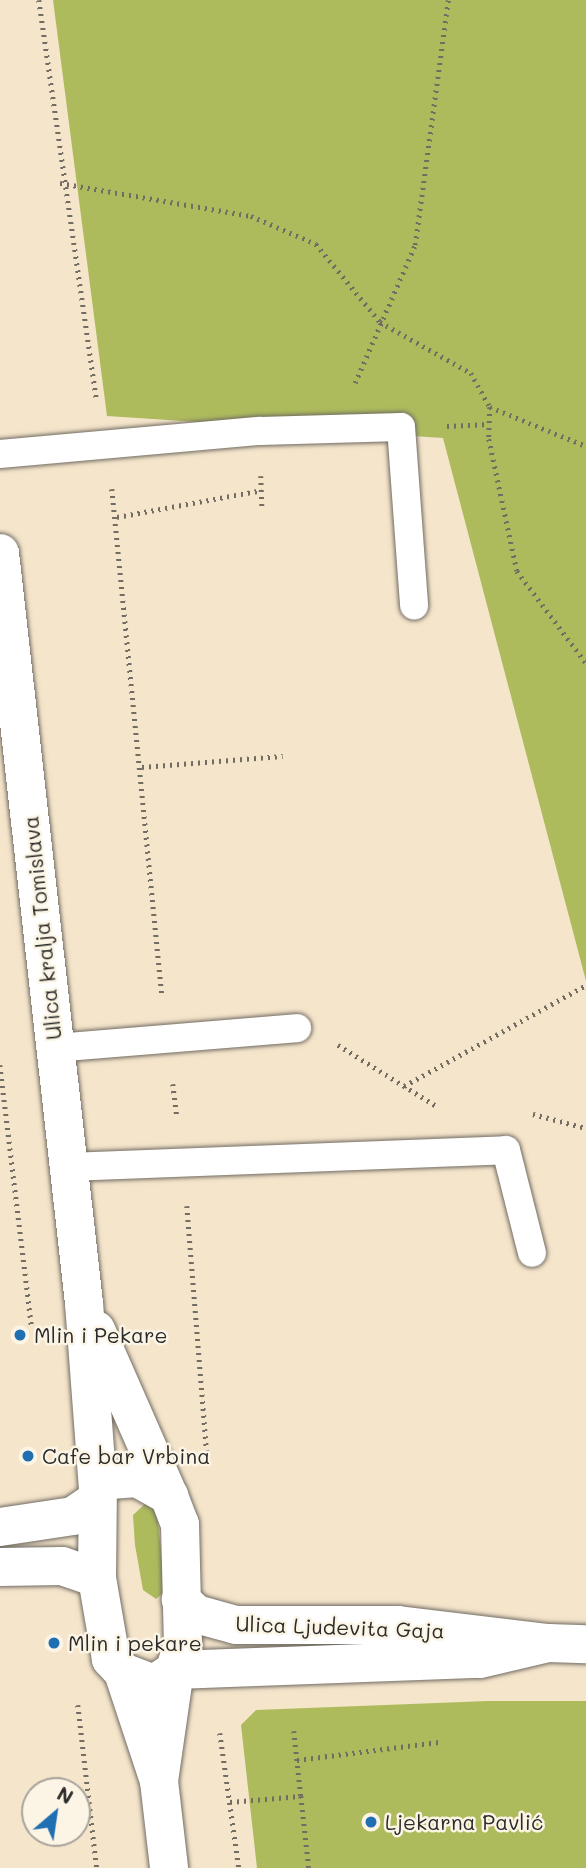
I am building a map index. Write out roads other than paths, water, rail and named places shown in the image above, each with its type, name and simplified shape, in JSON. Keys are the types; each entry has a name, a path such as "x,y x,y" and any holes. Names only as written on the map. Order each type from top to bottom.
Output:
{"street":[{"name":"Ulica kralja Tomislava","path":"0,553 84,1303 96,1495 97,1578 103,1637 123,1672"},
{"name":"Ulica kralja Tomislava","path":"84,1303 180,1524 184,1643 175,1670"},
{"path":"0,1527 73,1516 110,1479 137,1478 169,1496"},
{"path":"0,1567 62,1566 97,1578"},
{"name":"Ulica Ljudevita Gaja","path":"181,1600 196,1614 236,1625 398,1625 548,1643 586,1644"},
{"name":"Ulica Ljudevita Gaja","path":"123,1672 154,1684 175,1670 480,1659 548,1643"},
{"path":"159,1781 175,1670"},
{"path":"123,1672 159,1781 169,1868"}],"lane":[{"path":"0,454 336,429 401,427 414,606"},
{"path":"55,1048 298,1028"},
{"path":"69,1167 184,1160 506,1150 532,1253"}],"place":[{"name":"Mlin i Pekare","path":"20,1335"},
{"name":"Cafe bar Vrbina","path":"28,1456"},
{"name":"Mlin i pekare","path":"54,1643"},
{"name":"Ljekarna Pavlić","path":"371,1822"}]}
